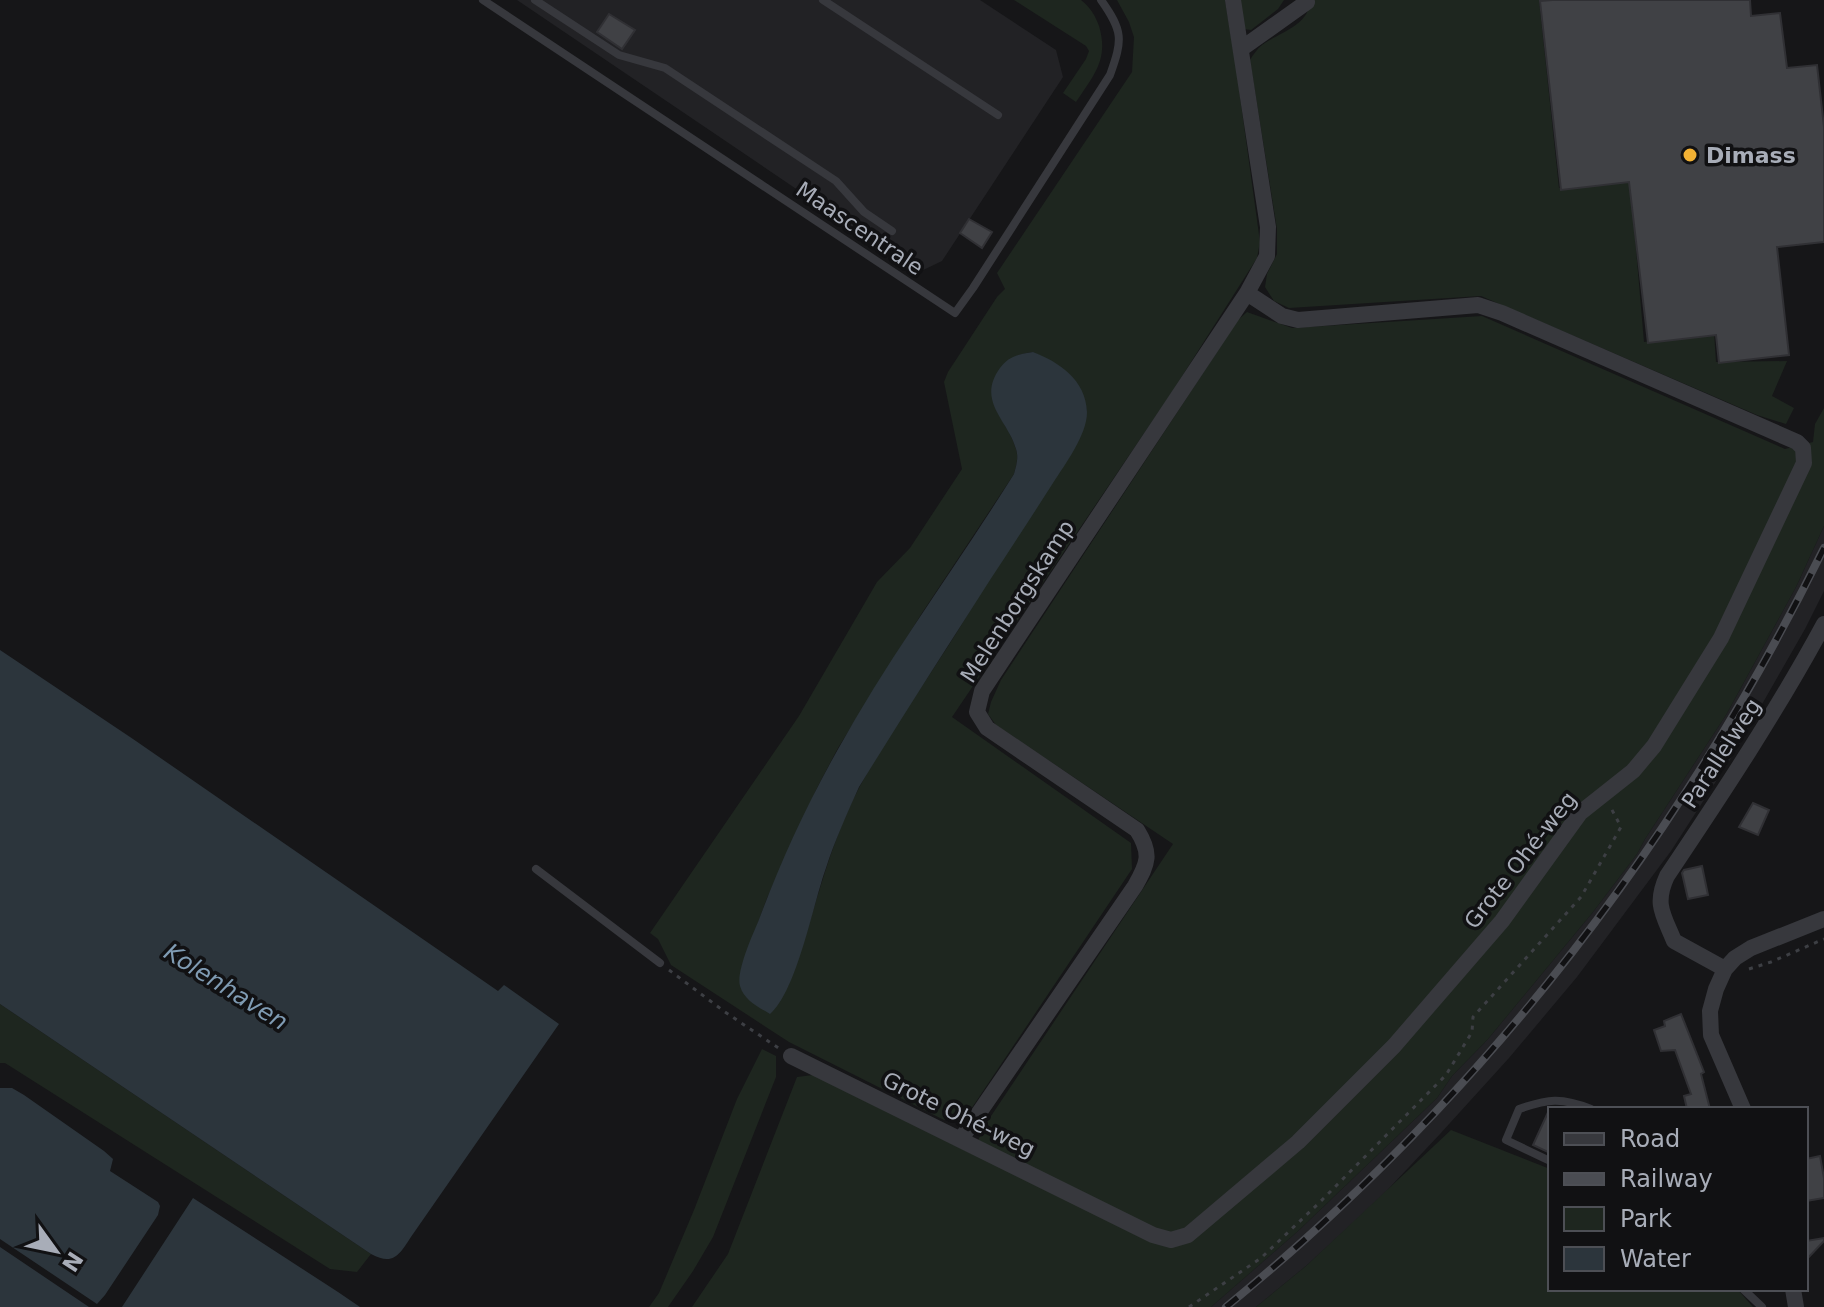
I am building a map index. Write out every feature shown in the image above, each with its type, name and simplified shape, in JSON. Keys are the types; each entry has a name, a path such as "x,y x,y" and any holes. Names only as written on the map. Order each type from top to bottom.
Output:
{"street":[{"name":"Melenborgskamp","path":"961,1139 1126,899 1146,865 1146,845 1137,830 987,728 977,712 982,691 1247,293 1267,256 1268,227 1233,0"},
{"path":"1241,49 1306,0"},
{"name":"Grote Ohé-weg","path":"791,1056 1153,1235 1171,1240 1188,1235 1298,1142 1394,1046 1502,921 1580,813 1633,771 1654,746 1721,638 1804,463 1803,448 1797,442 1478,305 1298,320 1282,316 1247,293"},
{"name":"Parallelweg","path":"1725,969 1674,941 1659,895 1667,876 1792,683 1824,624"},
{"path":"1742,1107 1711,1035 1710,1011 1716,989 1725,969 1735,958 1751,948 1824,919"}],"lane":[{"name":"Maascentrale","path":"483,0 955,313 1110,75 1120,47 1116,21 1101,0"},
{"path":"535,0 619,55 665,68 836,181 864,212 892,231"},
{"path":"823,0 998,115"},
{"path":"536,869 660,963"},
{"path":"1548,1160 1506,1140 1519,1109 1544,1100 1574,1102 1586,1107"},
{"path":"1745,1291 1762,1307"}],"path":[{"path":"1189,1307 1261,1258 1446,1075 1472,1032 1473,1017 1581,897 1621,827 1603,794"},
{"path":"1746,970 1822,940"},
{"path":"660,963 791,1056"}],"shaded area":[{"path":"517,0 980,0 1056,50 1063,77 942,261 919,272"},
{"path":"1824,526 1824,591 1805,629 1733,755 1671,851 1577,977 1440,1134 1378,1200 1306,1266 1256,1307 1211,1307 1297,1232 1437,1098 1452,1076 1488,1039 1593,912 1637,854 1726,715 1796,587"}],"green space":[{"path":"1014,0 1081,0 1094,15 1102,38 1101,57 1094,75 1076,102 1063,93 1086,59 1089,51 1086,46"},
{"path":"1117,0 1225,0 1260,242 1257,258 1172,392 952,717 1131,843 1132,869 965,1118 944,1120 789,1042 671,965 658,939 650,933 799,716 877,582 910,548 962,469 944,382 1005,289 997,273 1132,72 1134,37","holes":["1033,352 1069,374 1080,389 1087,412 974,605 860,786 838,835 788,986 741,970 767,898 838,748 1014,474 1017,452 996,409 992,390 994,380 1005,365 1015,357"]},
{"path":"1240,0 1284,0 1278,9 1251,30 1244,29"},
{"path":"1310,0 1539,0 1559,188 1630,179 1644,342 1714,332 1716,362 1787,361 1772,396 1794,408 1786,424 1757,415 1481,296 1289,308 1274,301 1265,287 1267,274 1277,254 1277,229 1250,60 1262,45 1300,22 1309,9"},
{"path":"1247,312 1292,328 1482,316 1785,449 1813,442 1815,424 1824,408 1824,526 1796,587 1726,715 1637,854 1593,912 1488,1039 1452,1076 1437,1098 1297,1232 1211,1307 692,1307 728,1254 797,1077 813,1075 972,1154 985,1125 1173,844 996,725 988,714 1001,680 1238,320"},
{"path":"0,1004 371,1254 357,1272 330,1269 5,1063 0,1063"},
{"path":"762,1049 776,1056 776,1077 713,1237 668,1307 649,1307 659,1293 737,1099"},
{"path":"1451,1130 1548,1168 1548,1291 1739,1291 1753,1307 1256,1307 1306,1266"}],"water":[{"path":"1033,352 1061,367 1082,391 1087,412 1083,430 1069,458 859,787 830,858 796,967 780,1003 770,1014 748,999 739,980 742,963 775,878 837,751 879,680 1014,474 1016,449 996,410 991,390 1003,364 1015,356"},
{"name":"Kolenhaven","path":"0,650 498,991 504,985 559,1024 396,1256 386,1259 371,1254 0,1004"},
{"path":"0,1088 12,1088 24,1095 104,1151 113,1159 110,1171 160,1206 158,1215 97,1304 0,1239"},
{"path":"193,1198 338,1292 360,1307 122,1307"},
{"path":"0,1247 89,1307 0,1307"}],"building":[{"name":"Dimass","path":"1750,0 1751,16 1780,13 1787,68 1817,65 1824,127 1824,242 1777,247 1789,355 1719,363 1716,335 1648,343 1629,182 1561,190 1540,1"},
{"path":"609,14 635,30 622,49 597,32"},
{"path":"969,219 992,232 982,248 960,233"},
{"path":"1753,803 1769,810 1758,835 1739,827"},
{"path":"1702,866 1708,895 1688,899 1682,873"},
{"path":"1681,1014 1704,1072 1701,1074 1709,1107 1687,1107 1684,1096 1691,1094 1675,1050 1661,1051 1654,1030 1665,1026 1664,1021"},
{"path":"1548,1112 1548,1152 1533,1145"},
{"path":"1820,1156 1824,1198 1808,1201 1808,1159"},
{"path":"1824,1238 1808,1258 1808,1241"}],"railway":[{"path":"1226,1307 1326,1220 1414,1135 1549,981 1612,900 1725,729 1824,548"}],"place":[{"name":"Dimass","path":"1690,155"}]}
